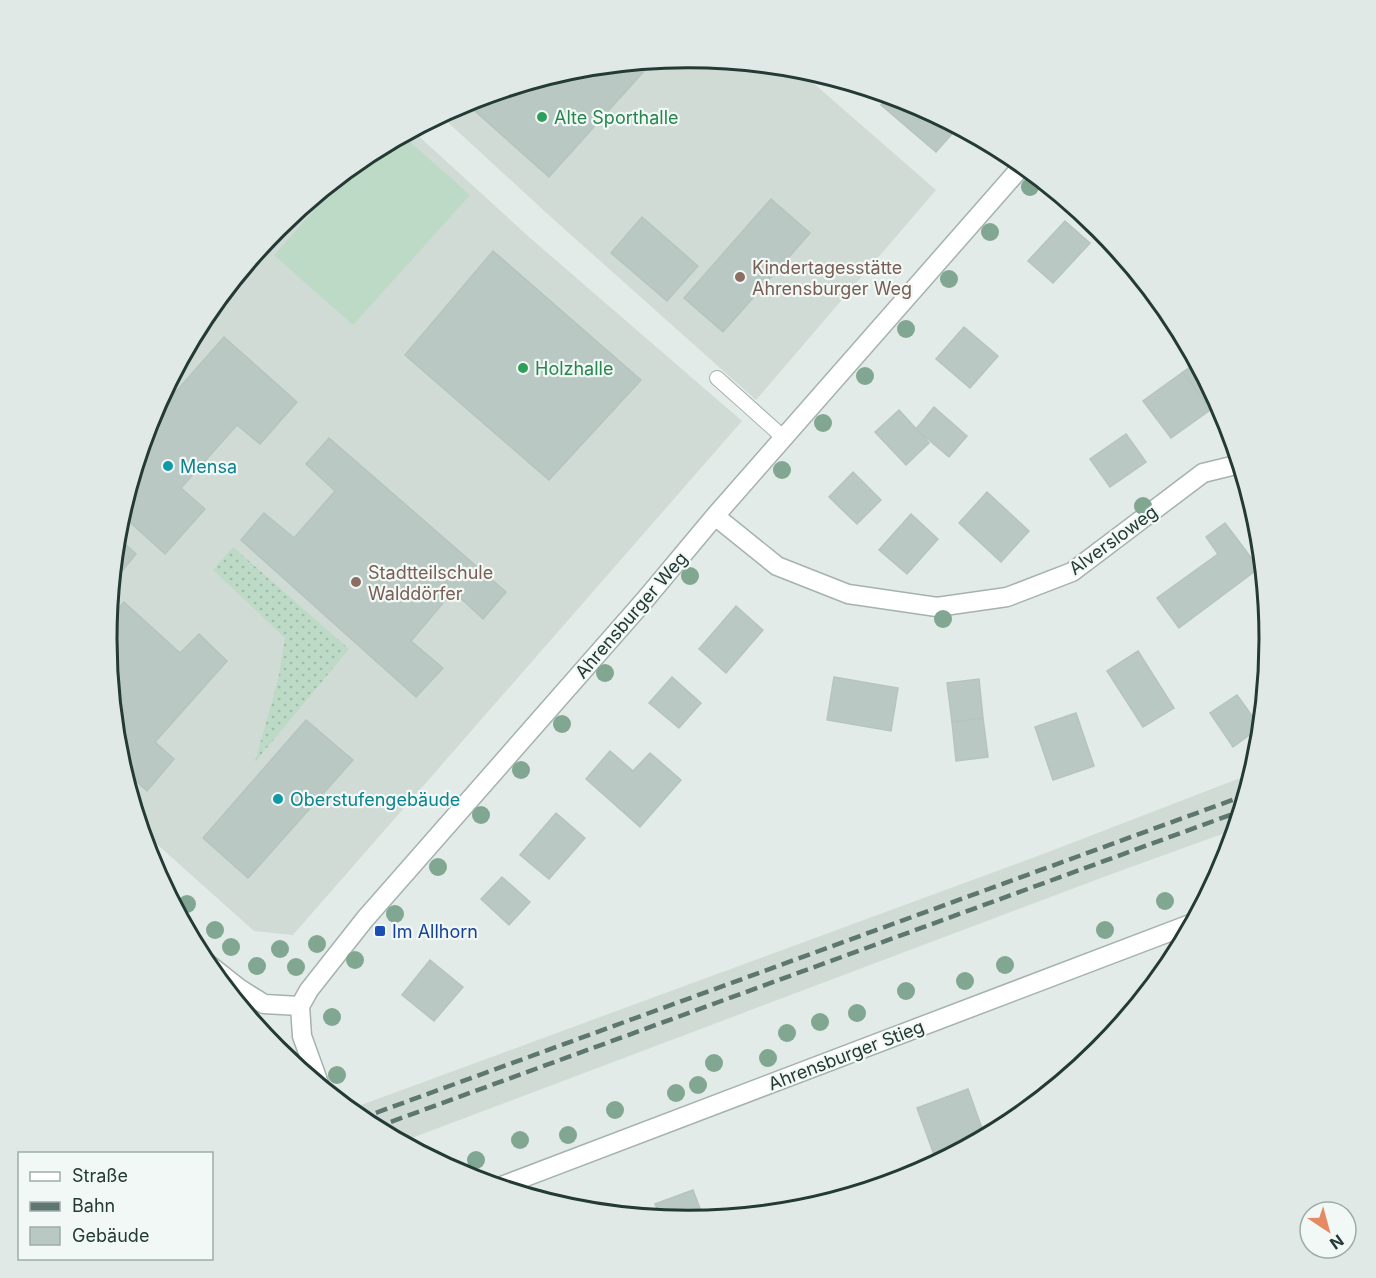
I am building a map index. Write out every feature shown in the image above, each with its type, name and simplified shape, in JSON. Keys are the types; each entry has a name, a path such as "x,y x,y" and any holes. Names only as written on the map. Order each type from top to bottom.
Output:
{"street":[{"name":"Ahrensburger Weg","path":"300,1006 309,990 365,919 1017,172"},
{"name":"Alversloweg","path":"715,516 777,566 848,594 938,607 1007,597 1072,572 1203,473 1232,466"},
{"name":"Ahrensburger Stieg","path":"511,1182 1182,927"},
{"path":"232,982 264,1004 300,1006 302,1036 315,1072"}],"lane":[{"path":"717,378 784,438"}],"shaded area":[{"name":"Kindertagesstätte Ahrensburger Weg","path":"688,68 763,72 811,81 936,190 756,400 446,121 504,98 540,87 613,72"},
{"name":"Stadtteilschule Walddörfer","path":"418,135 529,237 742,421 293,935 254,931 154,842 147,823 127,750 118,676 118,602 127,528 147,455 175,386 213,321 235,291 258,262 311,209 370,164"},
{"path":"1242,777 1225,833 410,1139 362,1108 361,1105 1051,851"}],"green space":[{"path":"408,141 470,195 353,325 274,255 326,197 370,164"},
{"path":"233,547 349,649 255,762 278,680 285,638 213,570"}],"building":[{"name":"Alte Sporthalle","path":"646,69 549,177 473,109 540,87 577,78"},
{"path":"883,102 907,111 953,133 936,152 881,105"},
{"path":"771,199 810,233 723,332 684,298"},
{"path":"642,217 698,266 667,301 611,253"},
{"path":"1065,221 1090,243 1053,283 1028,261"},
{"name":"Holzhalle","path":"493,251 641,380 549,480 405,355"},
{"path":"964,327 998,356 970,388 936,359"},
{"name":"Mensa","path":"224,337 297,402 260,444 237,425 181,488 205,509 165,554 129,521 147,455 169,399"},
{"path":"1190,367 1210,410 1183,372"},
{"path":"1183,372 1210,410 1171,438 1143,401"},
{"path":"934,407 967,436 949,457 916,429"},
{"path":"899,410 929,443 906,465 875,432"},
{"path":"1126,434 1146,462 1110,487 1090,459"},
{"path":"329,438 506,592 483,619 453,591 411,641 443,668 416,697 241,540 264,513 294,538 335,491 306,464"},
{"path":"853,472 881,500 857,524 829,497"},
{"path":"987,492 1029,531 1001,562 959,523"},
{"path":"911,514 938,539 907,574 879,550"},
{"path":"1225,523 1255,562 1256,571 1179,628 1157,598 1218,554 1206,537"},
{"path":"124,544 136,554 120,573"},
{"path":"124,602 180,653 199,634 227,661 155,742 174,759 147,791 134,779 121,714 118,676 118,609"},
{"path":"736,606 763,630 726,673 699,649"},
{"path":"1138,651 1174,708 1143,727 1107,671"},
{"path":"672,677 701,703 679,728 649,703"},
{"path":"834,677 898,688 891,731 827,720"},
{"path":"979,679 983,718 952,722 947,683"},
{"path":"1237,695 1254,719 1252,733 1233,747 1210,713"},
{"path":"1076,713 1094,766 1053,780 1035,727"},
{"path":"983,718 988,757 956,761 952,722"},
{"name":"Oberstufengebäude","path":"306,720 353,760 248,878 203,838"},
{"path":"610,751 633,771 650,753 681,780 640,827 586,779"},
{"path":"556,813 585,838 549,879 520,855"},
{"path":"502,877 530,902 509,925 481,899"},
{"path":"430,960 463,987 434,1021 402,995"},
{"path":"968,1089 982,1129 934,1155 917,1108"},
{"path":"693,1190 700,1210 657,1209 655,1204"}],"railway":[{"path":"371,1115 1236,798"},
{"path":"386,1124 1232,814"}],"place":[{"name":"Alte Sporthalle","path":"542,117"},
{"name":"Kindertagesstätte Ahrensburger Weg","path":"740,277"},
{"name":"Holzhalle","path":"523,368"},
{"name":"Mensa","path":"168,466"},
{"name":"Stadtteilschule Walddörfer","path":"356,582"},
{"name":"Oberstufengebäude","path":"278,799"},
{"name":"Im Allhorn","path":"380,931"}]}
